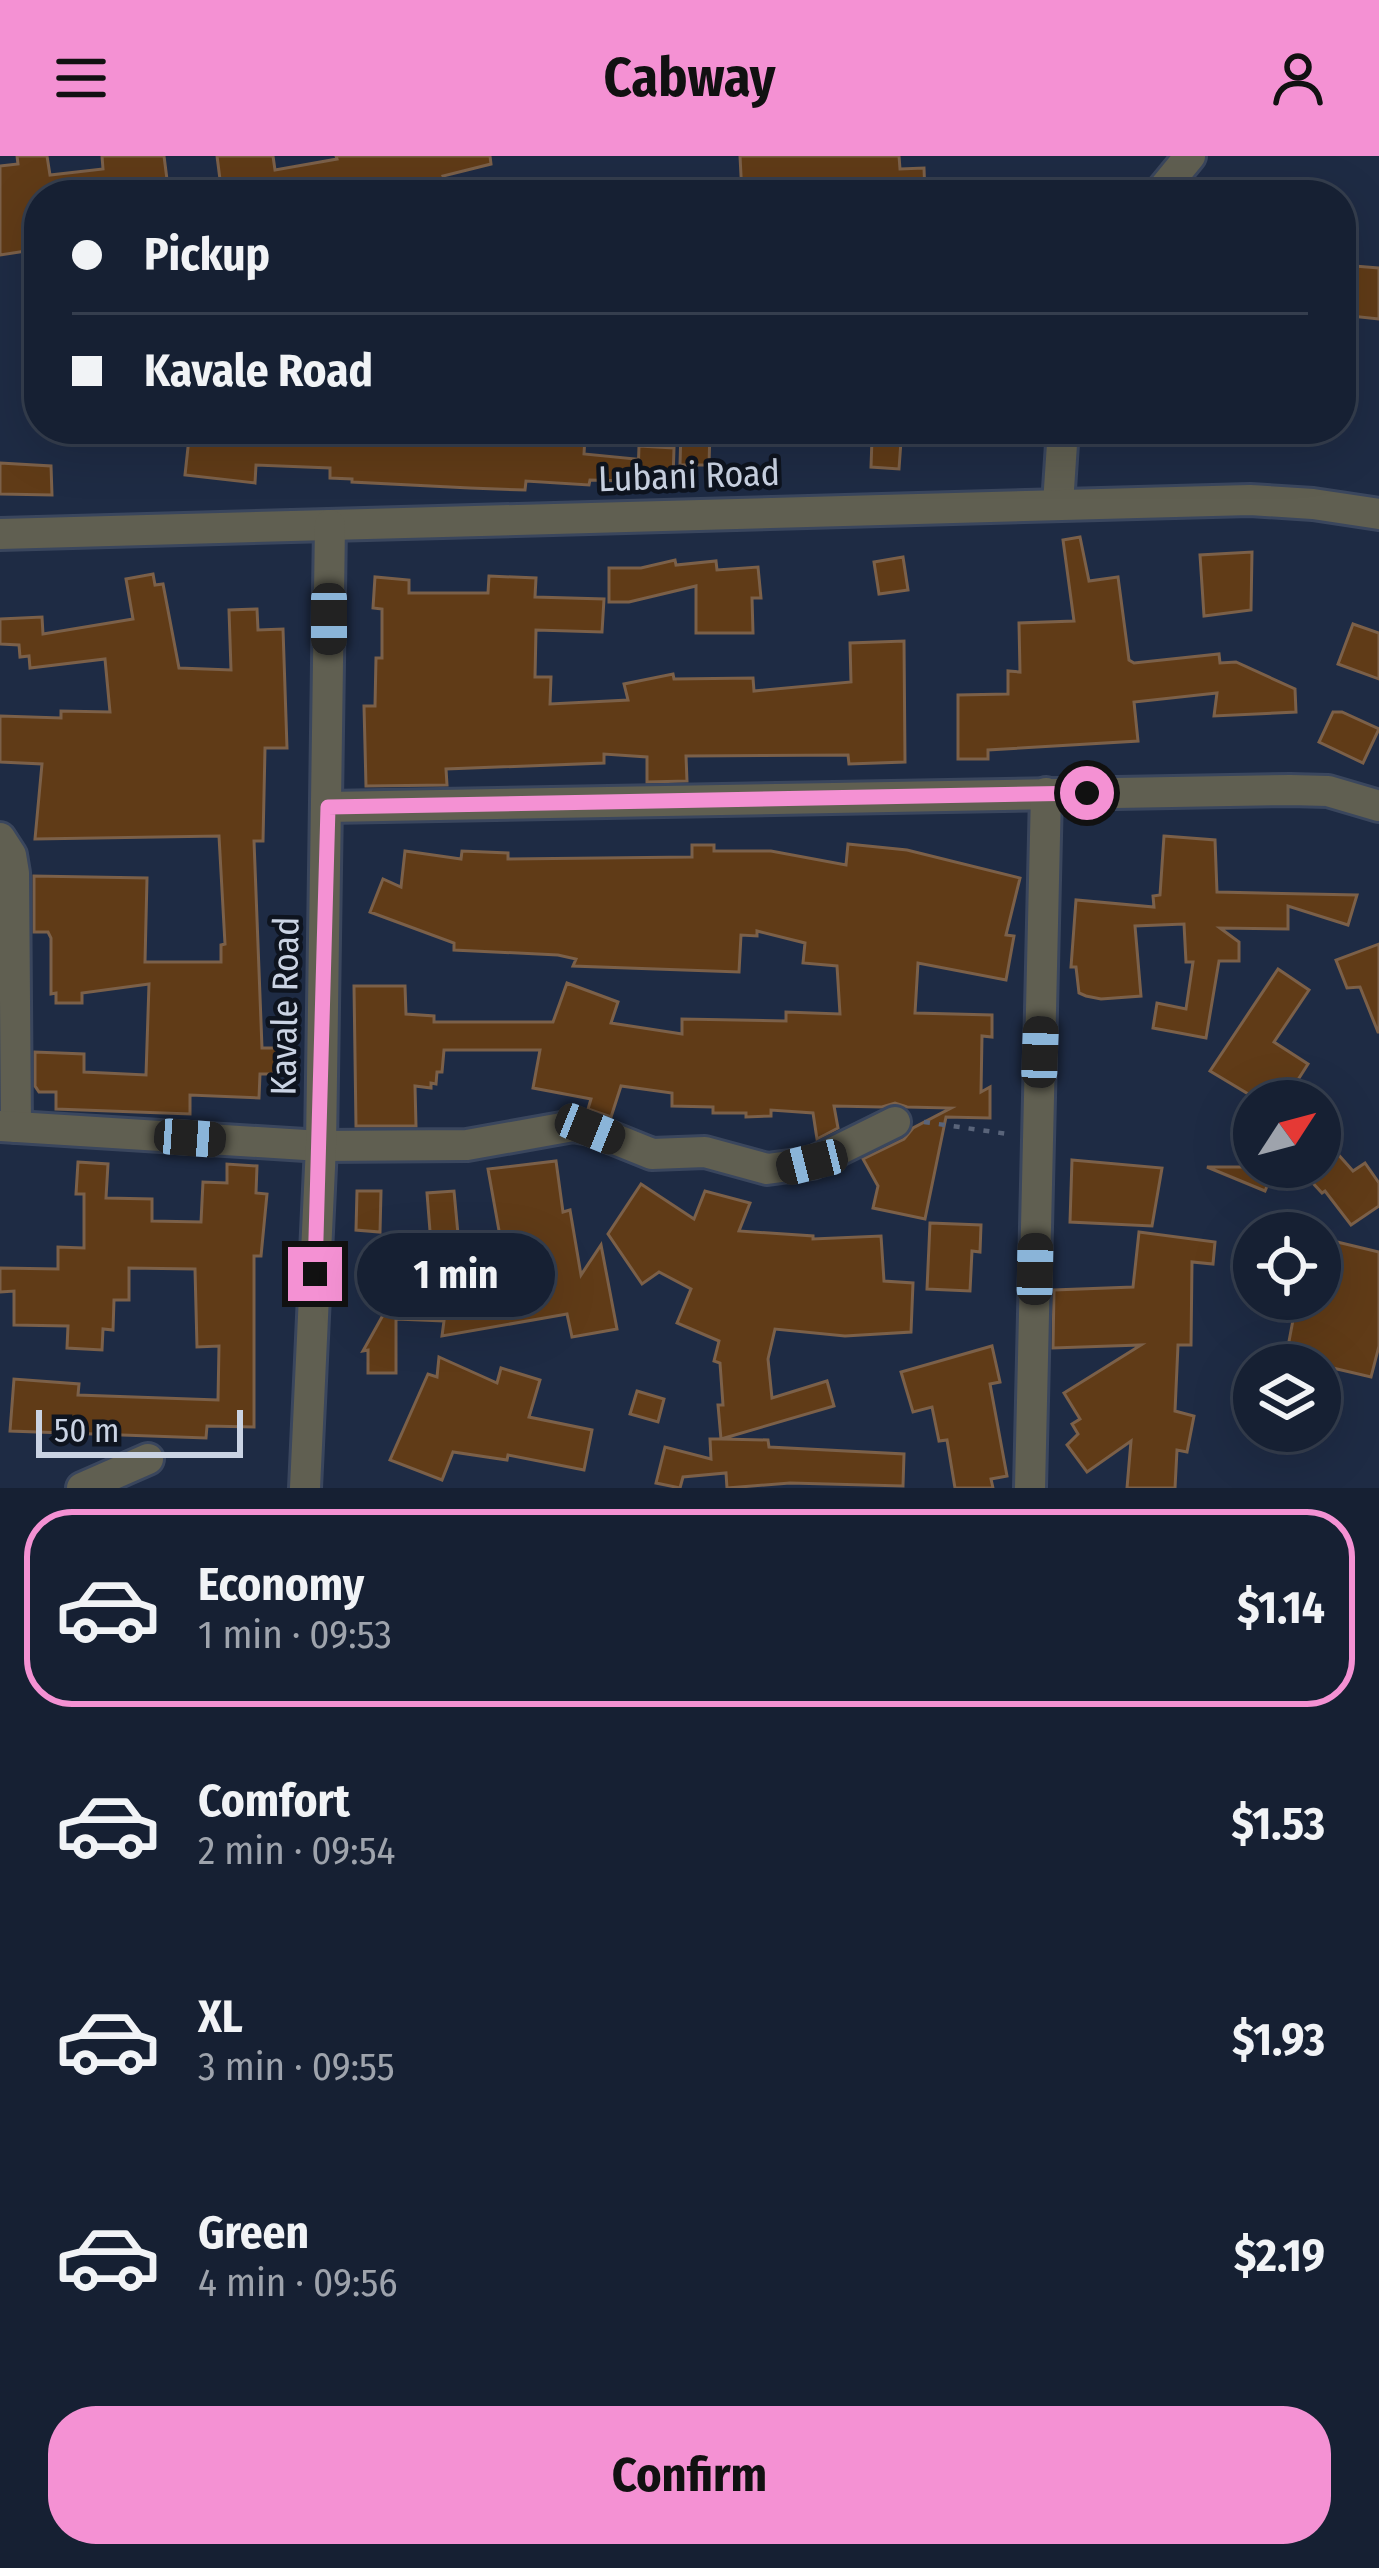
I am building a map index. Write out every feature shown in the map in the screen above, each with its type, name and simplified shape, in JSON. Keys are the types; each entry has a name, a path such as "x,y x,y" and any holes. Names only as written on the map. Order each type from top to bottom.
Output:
{"street":[{"path":"1170,180 1190,156"},
{"path":"1058,504 1062,444"},
{"name":"Lubani Road","path":"0,534 1250,500 1379,514"},
{"name":"Kavale Road","path":"305,1488 321,1146 330,525"},
{"path":"328,807 1290,790 1328,791 1379,806"},
{"path":"1030,1488 1046,793"},
{"path":"0,838 11,855 14,873 8,1126 321,1146 467,1144 573,1126 652,1154 705,1152 767,1169 812,1162 895,1122"},
{"path":"82,1488 148,1459"}],"path":[{"path":"895,1122 1038,1138"}],"building":[{"path":"17,156 47,156 50,175 103,169 102,156 164,156 167,180 24,180 24,251 0,255 0,166 18,164"},
{"path":"217,156 273,156 275,170 336,156 490,156 491,164 443,176 445,180 220,180"},
{"path":"740,156 899,156 900,169 924,168 924,180 741,180"},
{"path":"1356,266 1379,268 1379,319 1356,317"},
{"path":"188,444 585,444 584,454 636,459 634,481 590,480 589,485 526,481 525,490 352,482 330,478 330,468 256,465 255,483 185,475"},
{"path":"681,444 710,444 709,465 680,465"},
{"path":"872,444 901,444 899,469 871,467"},
{"path":"639,446 674,448 673,478 638,476"},
{"path":"0,463 51,466 52,495 0,494"},
{"path":"1080,537 1089,581 1118,577 1129,660 1219,654 1220,663 1236,662 1295,689 1296,712 1214,716 1217,693 1134,702 1138,741 988,750 988,759 958,759 958,695 1008,694 1008,671 1020,672 1019,623 1074,621 1063,540"},
{"path":"1252,552 1251,610 1204,616 1200,555"},
{"path":"903,557 908,590 879,594 874,562"},
{"path":"675,560 676,565 716,561 717,570 758,567 761,598 752,598 753,633 696,633 696,586 629,602 609,602 609,568 641,568"},
{"path":"153,574 155,585 163,584 179,668 231,670 229,610 257,609 258,630 283,629 287,748 265,748 263,841 254,841 262,1048 292,1048 292,1074 260,1074 259,1098 190,1095 190,1114 56,1109 56,1092 39,1092 35,1086 35,1052 84,1054 84,1072 146,1075 149,984 82,993 82,1003 56,1003 56,993 51,994 51,938 48,932 34,932 34,876 147,878 145,962 221,962 221,945 225,944 219,836 35,839 42,764 0,762 0,716 61,718 61,711 110,712 105,659 30,668 29,656 20,657 19,645 0,644 0,619 42,617 43,634 133,619 126,579"},
{"path":"489,576 536,578 535,597 604,599 602,632 536,630 535,677 551,677 550,704 628,700 624,684 673,674 674,679 753,678 754,691 851,682 850,643 904,641 905,762 849,764 848,755 686,756 687,781 647,782 647,757 604,754 604,763 446,769 447,785 366,786 364,706 375,706 376,658 382,658 382,609 373,608 375,577 409,580 409,593 488,593"},
{"path":"1353,624 1379,633 1379,679 1338,664"},
{"path":"1333,712 1379,729 1363,763 1319,742"},
{"path":"1164,836 1215,840 1217,892 1357,895 1348,925 1288,906 1288,929 1220,928 1239,942 1239,961 1219,961 1206,1038 1153,1028 1157,1003 1186,1009 1193,962 1186,962 1184,924 1135,926 1141,996 1086,996 1079,993 1076,967 1071,967 1076,900 1154,907 1153,896 1160,895"},
{"path":"848,844 907,850 1020,878 1006,935 1014,936 1006,980 918,963 915,1013 992,1015 992,1037 982,1036 981,1092 990,1087 990,1118 946,1117 925,1219 873,1208 878,1186 863,1159 951,1108 895,1103 834,1106 838,1128 817,1139 813,1113 771,1110 771,1116 746,1117 746,1113 713,1113 713,1107 672,1106 672,1093 621,1086 611,1117 588,1109 591,1099 533,1088 540,1050 444,1050 436,1084 415,1086 416,1126 356,1126 354,986 405,986 406,1014 434,1016 434,1022 553,1022 567,983 618,1002 611,1023 682,1034 682,1019 786,1021 786,1012 840,1014 837,966 803,963 805,943 757,931 757,936 741,935 739,972 573,966 576,959 558,955 454,950 454,943 370,912 383,879 401,887 405,851 461,859 462,851 508,853 508,859 692,857 692,845 714,845 714,851 771,851 846,865"},
{"path":"1379,944 1378,1032 1360,987 1347,988 1336,960"},
{"path":"1278,969 1309,990 1274,1042 1308,1064 1298,1080 1233,1080 1233,1085 1210,1071"},
{"path":"1341,1158 1353,1171 1365,1163 1379,1183 1379,1206 1351,1225 1317,1188 1341,1188"},
{"path":"1072,1160 1162,1168 1152,1226 1070,1222"},
{"path":"556,1161 563,1212 570,1210 581,1275 601,1245 617,1329 572,1337 567,1314 442,1336 444,1321 396,1319 396,1373 368,1373 368,1350 363,1351 430,1231 427,1193 454,1191 463,1288 508,1281 488,1169"},
{"path":"78,1162 108,1164 106,1198 152,1199 152,1221 201,1222 203,1182 227,1183 227,1164 257,1166 256,1193 267,1194 261,1256 254,1256 254,1427 207,1426 206,1438 10,1431 14,1379 79,1384 78,1395 218,1400 219,1346 197,1347 195,1269 129,1268 129,1300 114,1300 113,1330 103,1329 102,1350 67,1348 68,1326 14,1325 14,1291 0,1292 0,1268 58,1269 58,1247 84,1248 84,1194 76,1194"},
{"path":"1207,1167 1233,1167 1233,1178"},
{"path":"641,1184 694,1219 705,1191 750,1203 739,1231 813,1239 881,1236 884,1281 913,1283 911,1332 845,1336 775,1329 768,1359 772,1398 827,1381 834,1406 721,1439 720,1363 714,1361 719,1341 677,1323 691,1289 659,1272 642,1284 608,1234"},
{"path":"357,1191 381,1191 380,1232 356,1230"},
{"path":"930,1223 981,1225 980,1252 972,1251 970,1291 927,1289"},
{"path":"1139,1232 1215,1242 1213,1264 1192,1262 1191,1345 1178,1345 1175,1411 1194,1416 1187,1452 1177,1450 1175,1488 1127,1488 1131,1441 1087,1472 1067,1445 1078,1434 1072,1424 1080,1419 1064,1393 1141,1345 1053,1348 1054,1290 1133,1287"},
{"path":"1341,1243 1379,1252 1379,1346 1371,1377 1341,1370 1341,1344 1288,1344 1293,1320 1341,1320"},
{"path":"992,1346 1000,1382 990,1384 1007,1476 991,1479 993,1488 955,1488 947,1440 939,1441 932,1407 913,1412 901,1372"},
{"path":"439,1357 497,1383 501,1368 540,1380 529,1417 592,1430 584,1470 508,1455 507,1460 453,1452 442,1480 390,1460 428,1374 437,1377"},
{"path":"637,1391 664,1399 658,1422 630,1414"},
{"path":"710,1439 768,1440 769,1447 904,1454 903,1486 790,1483 727,1488 726,1473 683,1477 680,1488 656,1483 665,1447 711,1459"}],"route":[{"path":"315,1274 328,807 1087,793"}]}
